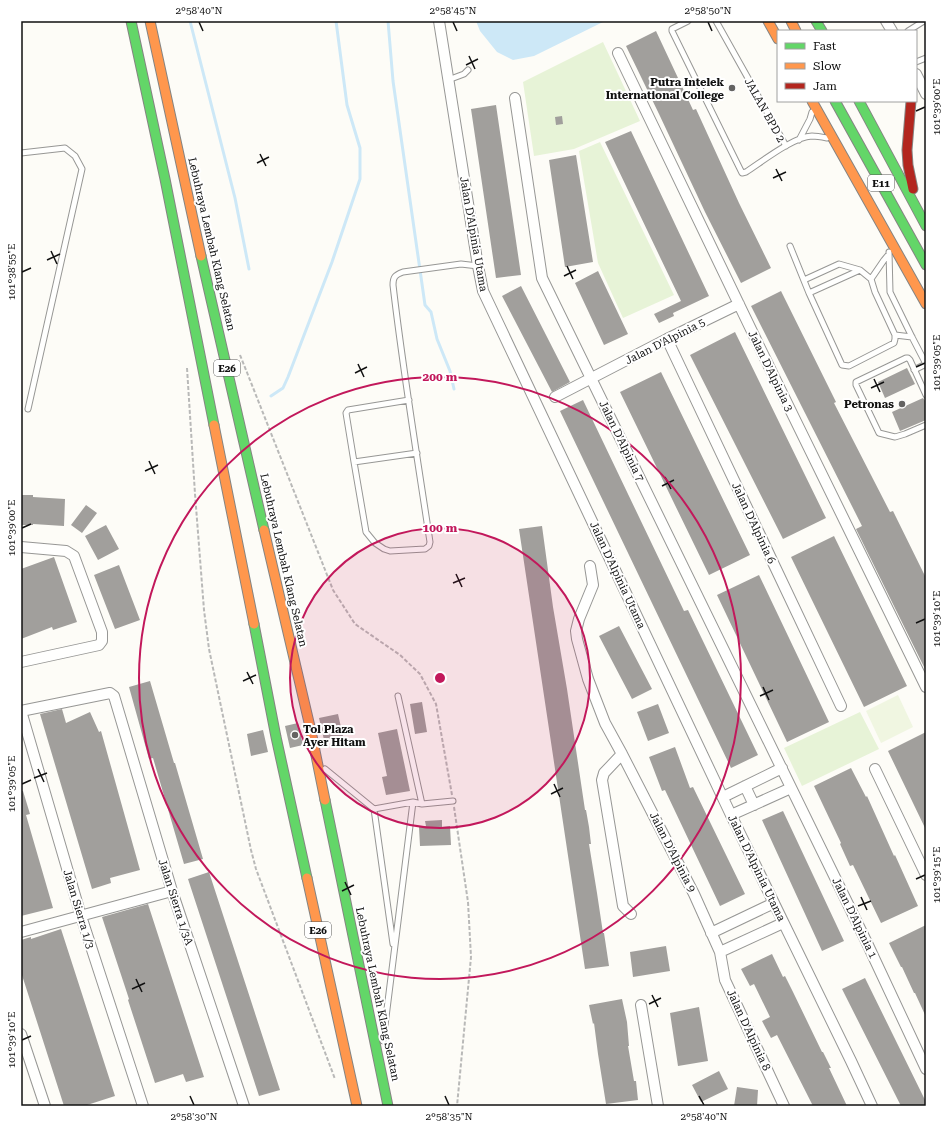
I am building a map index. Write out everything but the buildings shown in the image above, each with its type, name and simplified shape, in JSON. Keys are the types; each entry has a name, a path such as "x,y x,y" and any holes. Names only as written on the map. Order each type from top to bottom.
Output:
{"highway":[{"name":"E26","path":"131,21 167,187 276,737 356,1106"},
{"name":"Lebuhraya Lembah Klang Selatan","path":"150,21 207,283 308,715 388,1106"},
{"path":"768,21 777,37"},
{"path":"791,21 796,30"},
{"path":"816,21 821,30"},
{"path":"813,102 926,304"},
{"name":"E11","path":"836,102 926,265"},
{"name":"E11","path":"860,102 926,226"},
{"path":"911,102 907,150 908,165 918,211"}],"street":[{"name":"Jalan D'Alpinia Utama","path":"439,21 483,291 731,815 872,1106"},
{"path":"886,21 891,30"},
{"name":"Jalan D'Alpinia 3","path":"618,53 926,687"},
{"path":"917,76 926,94"},
{"name":"Jalan D'Alpinia 7","path":"515,98 542,278 782,768"},
{"name":"Jalan D'Alpinia 5","path":"555,397 667,339 739,304"},
{"name":"Jalan D'Alpinia 6","path":"667,339 841,706"},
{"path":"21,547 66,552 74,556 102,632 102,642 99,645 21,662"},
{"name":"Jalan D'Alpinia 9","path":"590,566 593,584 579,618 576,630 588,679 605,723 694,894 720,952"},
{"name":"Jalan Sierra 1/3A","path":"21,711 110,693 114,696 172,891 244,1106"},
{"name":"Jalan Sierra 1/3","path":"21,711 81,916 143,1106"},
{"path":"622,754 604,773 602,780 623,906 631,914"},
{"path":"723,797 782,768"},
{"name":"Jalan D'Alpinia 1","path":"782,768 926,1069"},
{"path":"875,769 926,875"},
{"path":"745,786 754,805"},
{"path":"731,815 791,788"},
{"path":"21,932 172,891"},
{"path":"712,934 774,904"},
{"path":"720,952 783,923"},
{"name":"Jalan D'Alpinia 8","path":"720,952 725,980 784,1106"},
{"path":"641,1005 658,1106"},
{"path":"21,1034 45,1106"}],"lane":[{"name":"JALAN BPD 2","path":"688,21 672,29 672,31 742,173 746,172 786,146 716,21"},
{"path":"910,30 924,21"},
{"path":"448,80 464,74 468,70"},
{"path":"799,140 810,119 812,102"},
{"path":"786,146 811,136 828,138 835,142"},
{"path":"21,153 65,148 75,156 82,169 28,409"},
{"path":"888,235 890,292 926,364 914,370"},
{"path":"790,246 809,293 842,365 849,366 894,343 896,339 895,334 875,292 871,279 860,270 840,264 804,280"},
{"path":"871,279 889,254"},
{"path":"409,400 348,410 346,413 366,532 375,543 390,551 425,549 429,546 430,542 409,400 399,340 393,278 396,274 403,272 461,264 478,266"},
{"path":"809,293 860,270"},
{"path":"895,334 912,337"},
{"path":"926,395 908,358 856,382 856,385 879,433 895,437 926,425"},
{"path":"354,462 417,453"},
{"path":"398,696 422,804"},
{"path":"318,763 374,808 394,951"},
{"path":"374,808 413,802 422,804 453,801"},
{"path":"382,1043 413,802"},
{"path":"380,1065 382,1050"}],"path":[{"path":"239,354 333,590 355,624 400,655 420,674 436,704 453,801 468,902 471,957 457,1106"},
{"path":"187,367 204,610 209,649 250,850 335,1079"}],"green space":[{"path":"603,42 640,121 574,149 534,156 523,82"},
{"path":"600,142 674,295 623,318 598,263 579,151"},
{"path":"898,695 913,727 881,743 866,711"},
{"path":"860,712 879,749 802,786 784,748"}],"water":[{"path":"476,21 605,21 534,56 513,60 497,52 480,31"}],"waterway":[{"path":"190,21 235,198 249,269"},
{"path":"271,396 283,388 288,377 332,262 360,179 360,148 347,105 336,21"},
{"path":"388,21 393,81 425,305 431,312 437,339 450,371 454,389"}],"traffic: fast":[{"path":"131,21 165,179 214,425"},
{"path":"816,21 821,30"},
{"path":"836,102 926,265"},
{"path":"860,102 926,226"},
{"path":"201,256 264,530"},
{"path":"254,624 276,737 307,878"},
{"path":"325,800 388,1106"}],"traffic: slow":[{"path":"150,21 201,256"},
{"path":"768,21 777,37"},
{"path":"791,21 796,30"},
{"path":"813,102 926,304"},
{"path":"214,425 254,624"},
{"path":"264,530 311,731 325,800"},
{"path":"307,878 357,1106"}],"traffic: jam":[{"path":"911,102 907,150 908,165 913,189"}],"place":[{"name":"Putra Intelek International College","path":"732,88"},
{"name":"Petronas","path":"902,404"},
{"name":"Tol Plaza Ayer Hitam","path":"295,735"}]}
